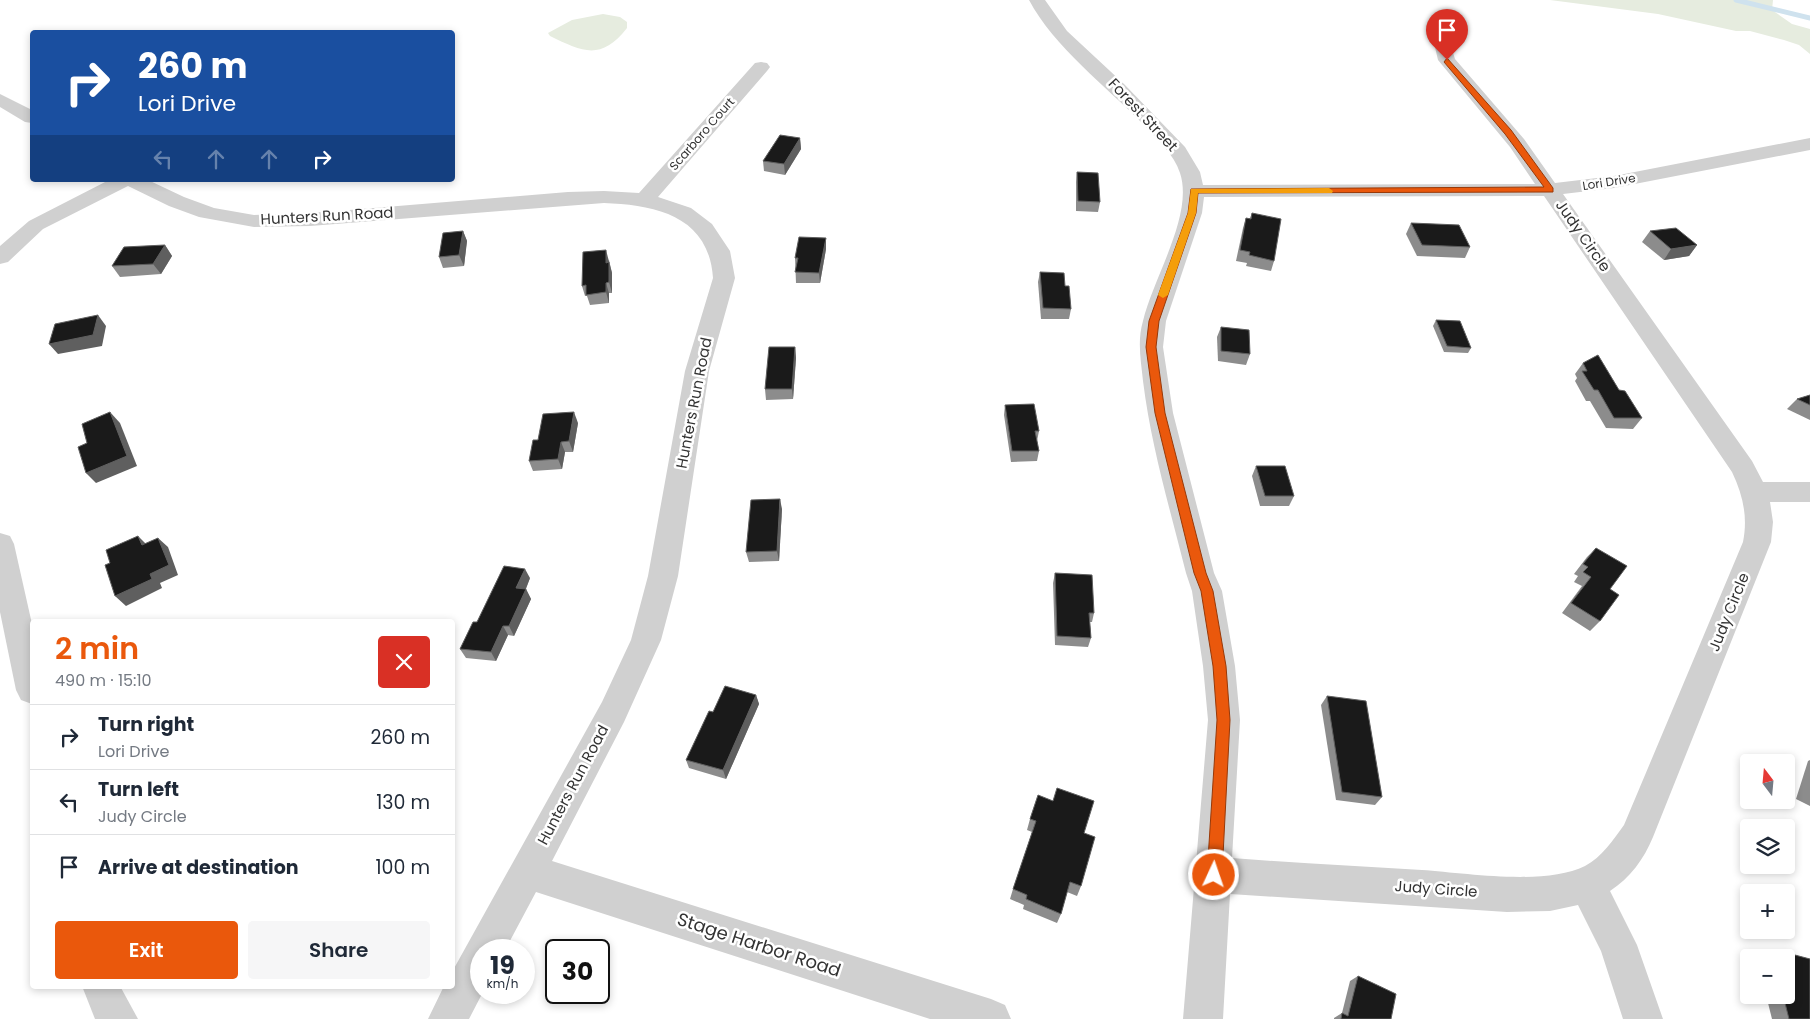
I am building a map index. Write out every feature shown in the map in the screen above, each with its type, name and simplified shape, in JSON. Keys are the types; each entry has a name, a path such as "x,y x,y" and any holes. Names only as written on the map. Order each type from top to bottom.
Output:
{"street":[{"name":"Forest Street","path":"1037,0 1045,16 1061,35 1118,88 1178,151 1190,172 1194,190 1192,213 1154,321 1151,347 1160,413 1200,573 1207,591 1219,666 1224,720 1203,1019"},
{"name":"Judy Circle","path":"1214,875 1512,894 1541,893 1587,884 1609,873 1624,856 1636,837 1757,542 1760,517 1754,492 1735,456 1513,138 1447,60 1442,43 1447,32"},
{"name":"Scarboro Court","path":"644,200 761,67"},
{"path":"0,99 30,117"},
{"name":"Lori Drive","path":"1194,190 1550,190 1614,182 1810,144"},
{"path":"0,257 36,225 120,182"},
{"name":"Hunters Run Road","path":"138,182 201,213 252,221 314,219 587,197 644,200 674,209 698,222 714,238 723,257 724,278 697,370 663,576 646,640 617,704 491,939"},
{"path":"1754,492 1810,492"},
{"path":"0,544 30,681"},
{"name":"Stage Harbor Road","path":"527,871 991,1019"},
{"path":"1587,884 1618,945 1643,1019"},
{"path":"448,1019 470,978"},
{"path":"102,989 106,1001 118,1019"}],"shaded area":[{"path":"1550,0 1773,0 1772,10 1792,24 1810,29 1810,54 1799,45 1750,31 1736,31 1658,14"},
{"path":"603,14 620,17 627,22 627,28 609,45 600,49 591,50 572,46 550,36 548,33 572,20"}],"building":[{"path":"780,135 800,138 784,164 763,161"},
{"path":"1077,172 1098,173 1100,202 1078,201"},
{"path":"1252,213 1281,219 1274,261 1249,255 1250,252 1240,250 1246,218 1251,219"},
{"path":"1411,223 1459,225 1470,247 1422,245"},
{"path":"1676,228 1697,245 1671,249 1650,231"},
{"path":"463,231 459,255 439,257 443,233"},
{"path":"799,237 826,238 819,273 795,272 798,258 795,258"},
{"path":"165,245 153,264 112,266 124,247"},
{"path":"606,250 606,263 609,262 609,282 606,283 606,292 586,295 586,285 582,286 583,252"},
{"path":"1040,272 1064,273 1065,286 1069,286 1071,309 1043,308"},
{"path":"98,315 93,335 49,344 55,324"},
{"path":"1436,320 1460,321 1471,348 1447,346"},
{"path":"1221,327 1249,330 1250,354 1221,351"},
{"path":"769,347 795,347 792,389 765,389"},
{"path":"1598,355 1619,390 1625,391 1642,418 1614,418 1598,390 1594,390 1582,371 1587,371 1583,363"},
{"path":"1810,395 1810,405 1797,399"},
{"path":"1034,404 1039,431 1035,431 1039,451 1012,451 1005,405"},
{"path":"110,412 127,456 86,473 78,447 87,443 82,424"},
{"path":"574,412 569,441 561,442 558,459 529,461 533,440 538,440 543,414"},
{"path":"1256,466 1285,466 1294,496 1265,496"},
{"path":"780,499 777,551 746,552 751,500"},
{"path":"138,536 142,545 158,538 169,565 150,574 152,579 115,596 105,565 110,563 106,550"},
{"path":"1596,548 1627,566 1610,589 1619,595 1600,621 1571,603 1591,577 1583,572 1588,567 1583,564"},
{"path":"504,566 525,569 516,588 526,589 509,626 503,626 491,652 460,649 473,622 477,622"},
{"path":"1055,573 1092,575 1094,613 1089,613 1091,638 1057,636"},
{"path":"725,686 756,695 723,770 686,760 709,711 713,712"},
{"path":"1327,696 1366,701 1382,797 1342,792"},
{"path":"1057,788 1094,801 1084,833 1095,837 1081,886 1070,882 1061,914 1026,899 1027,895 1013,889 1036,821 1030,819 1038,795 1053,801"},
{"path":"1795,955 1810,959 1810,1019 1789,1019 1785,1004 1795,1004"},
{"path":"1358,976 1396,994 1391,1019 1341,1019 1342,1013 1348,1016"}],"waterway":[{"path":"1736,0 1810,18"}],"slow traffic":[{"path":"1163,295 1192,213 1194,190 1329,191"}],"route":[{"path":"1214,875 1224,720 1219,666 1207,591 1200,573 1160,413 1151,347 1154,321 1192,213 1194,190 1550,190 1517,143 1447,60"}]}
